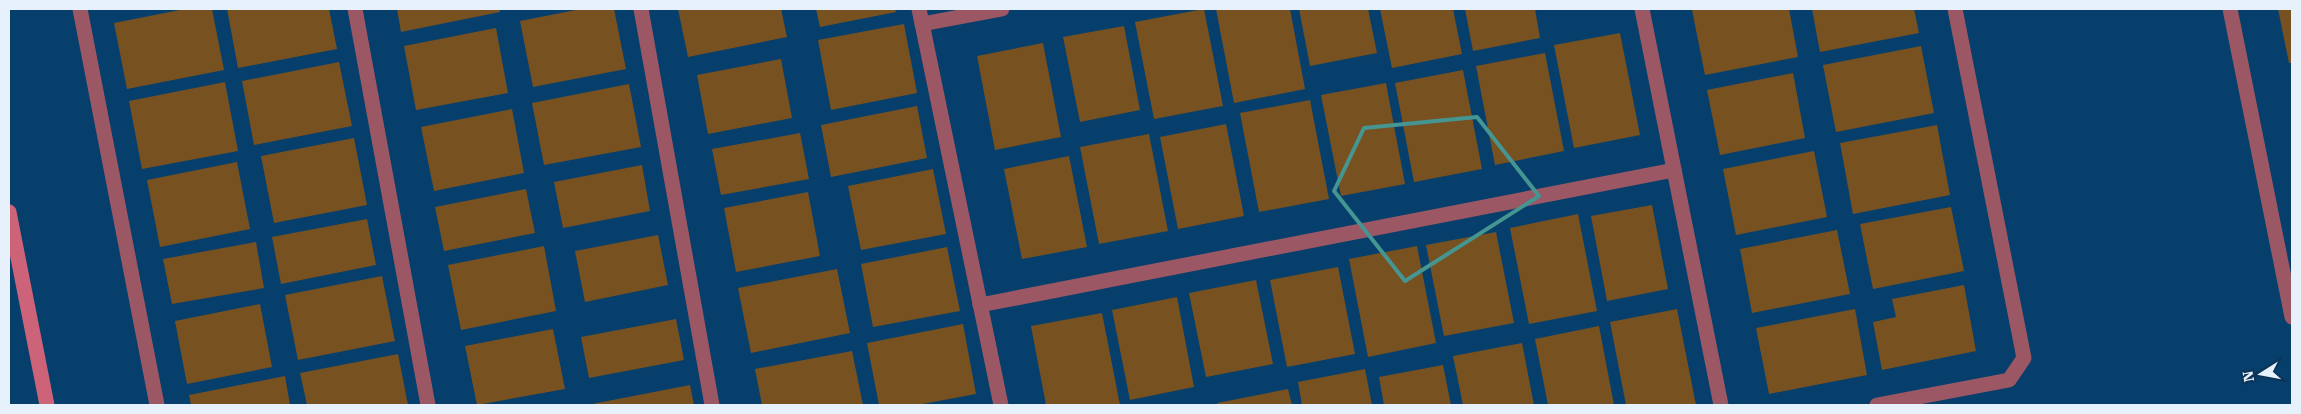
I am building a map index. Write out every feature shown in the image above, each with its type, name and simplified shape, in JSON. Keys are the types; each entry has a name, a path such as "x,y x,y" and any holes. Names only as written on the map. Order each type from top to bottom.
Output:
{"main road":[{"path":"9,212 47,405"}],"lane":[{"path":"80,9 157,405"},
{"path":"355,9 428,405"},
{"path":"641,9 712,405"},
{"path":"1001,405 920,16 1002,9"},
{"path":"1642,9 1720,405"},
{"path":"1877,405 2009,380 2024,358 1955,9"},
{"path":"2230,9 2292,317"},
{"path":"980,305 1674,170"}],"highlighted area":[{"path":"1477,117 1539,196 1405,281 1334,191 1364,128"}],"building":[{"path":"185,9 212,9 224,70 127,89 114,23"},
{"path":"227,9 329,9 337,49 238,68"},
{"path":"397,9 499,9 500,12 401,32"},
{"path":"581,9 614,9 626,69 533,87 520,21"},
{"path":"678,9 781,9 787,37 688,57"},
{"path":"816,9 895,9 896,12 820,27"},
{"path":"1204,9 1223,106 1154,119 1135,22"},
{"path":"1216,9 1290,9 1305,89 1234,103"},
{"path":"1299,9 1368,9 1377,53 1310,66"},
{"path":"1380,9 1453,9 1462,54 1392,68"},
{"path":"1465,9 1535,9 1540,38 1473,51"},
{"path":"1789,9 1798,57 1705,75 1692,10"},
{"path":"1812,9 1914,9 1919,33 1820,52"},
{"path":"2278,9 2292,9 2292,63 2289,63"},
{"path":"904,24 917,93 831,110 818,40"},
{"path":"1124,26 1140,110 1080,122 1063,37"},
{"path":"496,28 508,93 416,110 404,46"},
{"path":"1620,33 1640,135 1574,148 1554,45"},
{"path":"1043,43 1061,137 995,150 977,56"},
{"path":"1921,46 1934,113 1836,132 1823,65"},
{"path":"1545,53 1564,151 1495,165 1476,66"},
{"path":"781,59 792,118 708,134 697,75"},
{"path":"339,62 352,126 254,145 242,81"},
{"path":"1463,70 1482,169 1414,182 1395,83"},
{"path":"1793,73 1805,138 1720,155 1707,90"},
{"path":"225,82 238,151 142,169 129,101"},
{"path":"1386,83 1405,184 1341,196 1321,95"},
{"path":"629,84 641,147 544,165 532,103"},
{"path":"1310,100 1329,199 1259,212 1240,113"},
{"path":"917,106 927,158 831,177 821,125"},
{"path":"512,109 524,173 434,191 421,127"},
{"path":"1226,124 1244,216 1178,229 1160,137"},
{"path":"1937,125 1950,195 1853,214 1840,143"},
{"path":"800,133 809,179 721,195 712,149"},
{"path":"1149,134 1168,231 1099,244 1080,147"},
{"path":"354,138 367,205 274,223 261,156"},
{"path":"1814,151 1827,217 1736,235 1723,169"},
{"path":"1069,156 1087,247 1022,259 1004,169"},
{"path":"237,162 250,229 160,247 147,180"},
{"path":"642,165 650,211 563,228 554,182"},
{"path":"933,169 946,234 861,250 848,186"},
{"path":"526,189 535,233 444,251 435,207"},
{"path":"808,192 820,256 736,272 724,208"},
{"path":"1652,205 1668,289 1607,301 1591,216"},
{"path":"1951,207 1964,271 1873,289 1860,224"},
{"path":"1578,214 1597,311 1529,324 1510,228"},
{"path":"367,219 376,265 281,284 272,237"},
{"path":"1837,230 1850,294 1752,313 1740,249"},
{"path":"1496,232 1514,323 1444,336 1426,245"},
{"path":"658,235 668,285 585,302 575,251"},
{"path":"256,242 264,288 172,304 163,259"},
{"path":"544,246 556,311 461,330 448,265"},
{"path":"1417,246 1436,343 1368,357 1349,259"},
{"path":"947,247 960,311 873,327 861,264"},
{"path":"1338,267 1355,354 1287,367 1270,280"},
{"path":"837,269 850,333 751,353 738,288"},
{"path":"382,276 395,341 298,360 285,295"},
{"path":"1256,280 1273,364 1206,377 1189,293"},
{"path":"1964,285 1976,351 1882,370 1873,322 1896,317 1892,299"},
{"path":"1177,297 1194,387 1130,400 1112,310"},
{"path":"260,304 272,367 187,384 175,321"},
{"path":"1677,309 1696,405 1626,405 1610,322"},
{"path":"1855,309 1867,375 1769,394 1756,328"},
{"path":"1102,313 1120,405 1046,405 1031,326"},
{"path":"676,319 684,360 589,378 581,337"},
{"path":"963,324 976,394 917,405 879,405 867,343"},
{"path":"1599,326 1614,405 1548,405 1535,339"},
{"path":"553,329 565,389 477,405 465,346"},
{"path":"1522,343 1534,405 1463,405 1453,356"},
{"path":"852,351 863,405 762,405 755,369"},
{"path":"398,354 408,405 307,405 300,373"},
{"path":"1443,365 1451,405 1384,405 1379,377"},
{"path":"1365,369 1372,405 1302,405 1298,382"},
{"path":"285,376 290,405 191,405 189,395"},
{"path":"690,385 694,405 592,405 592,404"},
{"path":"1288,389 1292,405 1218,405 1217,403"}]}
